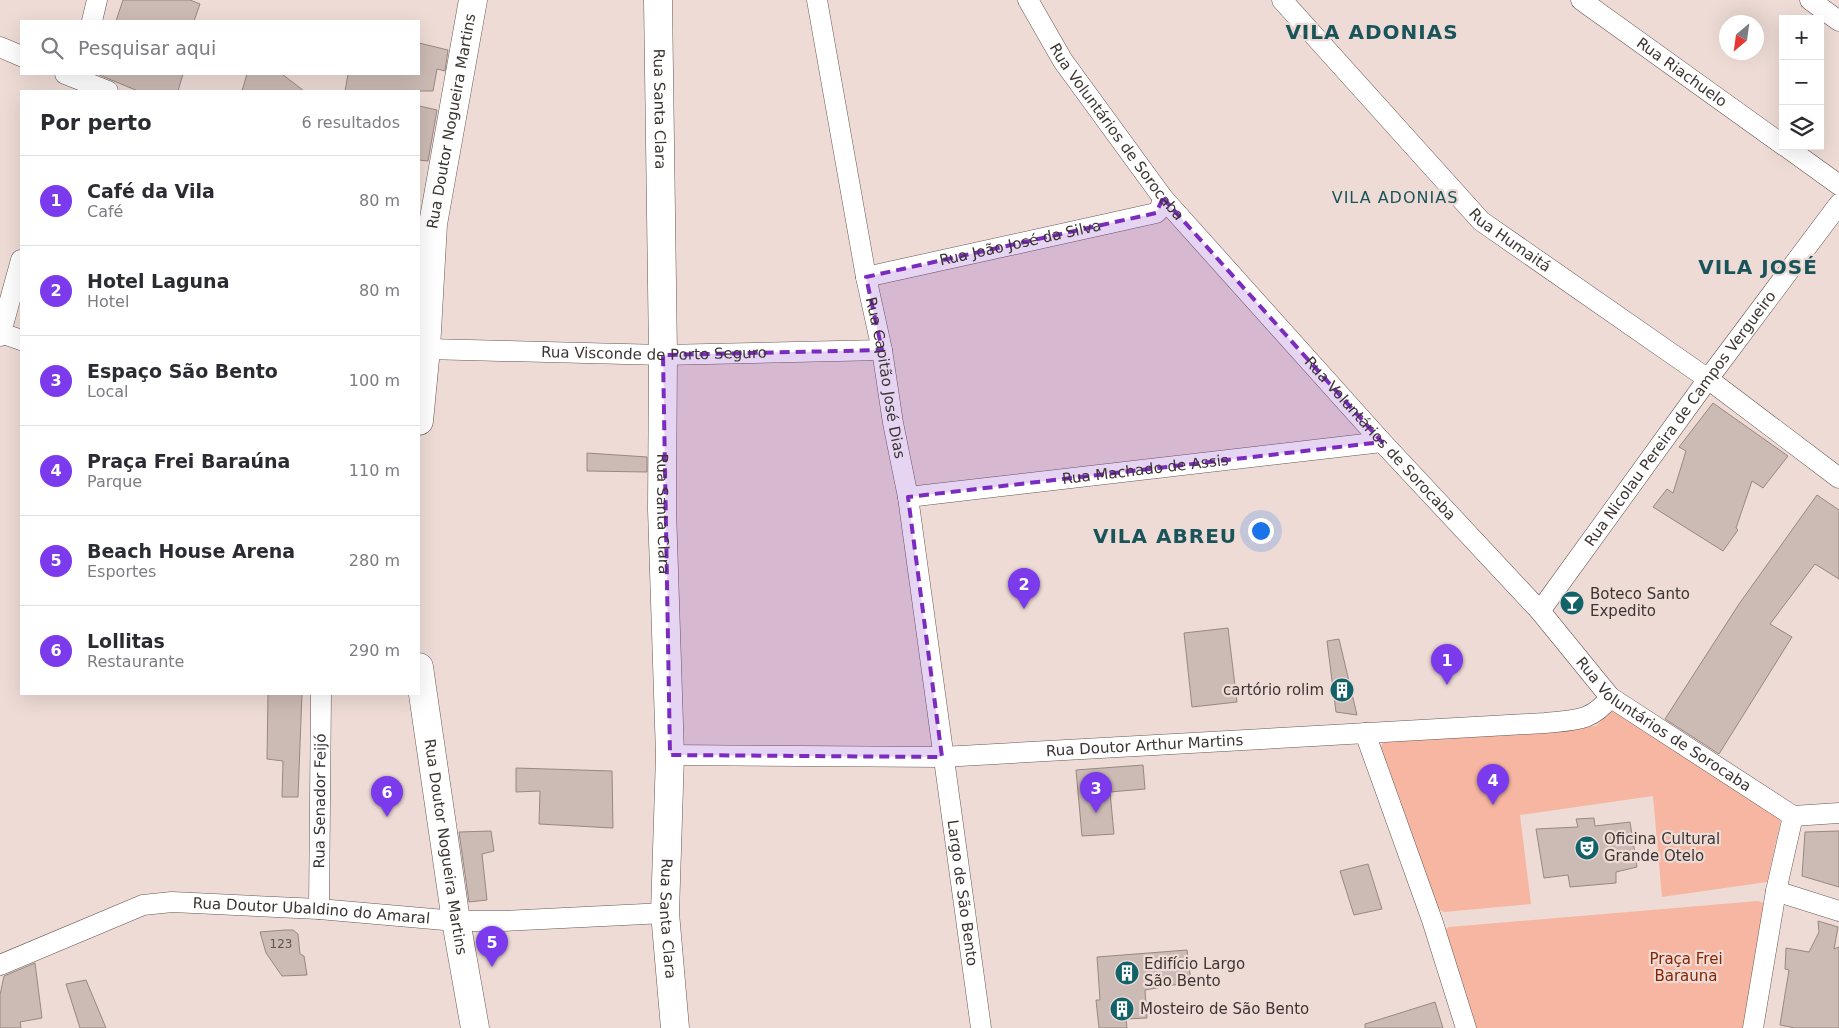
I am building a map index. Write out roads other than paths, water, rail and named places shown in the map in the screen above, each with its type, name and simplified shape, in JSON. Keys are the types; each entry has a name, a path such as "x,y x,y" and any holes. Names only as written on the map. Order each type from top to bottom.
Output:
{"main road":[{"name":"Rua Doutor Nogueira Martins","path":"420,411 426,349 425,234 472,0"},
{"name":"Rua Santa Clara","path":"658,0 663,355 662,509 670,755 665,913 675,1028"},
{"name":"Rua Doutor Nogueira Martins","path":"420,674 456,921 475,1028"}],"street":[{"path":"92,20 97,0"},
{"name":"Rua Capitão José Dias","path":"817,0 866,277 882,350 893,423 908,497 942,757"},
{"name":"Rua Voluntários de Sorocaba","path":"1028,0 1063,61 1163,198 1382,442 1540,611 1610,697 1793,816"},
{"name":"Rua Humaitá","path":"1282,0 1481,221 1708,379 1839,478"},
{"name":"Rua Riachuelo","path":"1581,0 1779,141"},
{"path":"1810,0 1839,21"},
{"path":"0,47 20,56"},
{"path":"73,79 105,90"},
{"name":"Rua Riachuelo","path":"1791,150 1839,185"},
{"name":"Rua João José da Silva","path":"866,277 1156,213 1160,209 1163,198"},
{"name":"Rua Nicolau Pereira de Campos Vergueiro","path":"1540,611 1708,379 1839,204"},
{"path":"20,264 0,335 20,340"},
{"name":"Rua Visconde de Porto Seguro","path":"426,349 663,355 882,350"},
{"name":"Rua Machado de Assis","path":"908,497 1382,442"},
{"name":"Rua Senador Feijó","path":"320,909 321,695"},
{"name":"Rua Doutor Arthur Martins","path":"670,755 942,757 1365,732 1545,724 1589,718 1602,708 1610,697"},
{"path":"1365,732 1432,920 1466,1028"},
{"name":"Largo de São Bento","path":"942,757 981,1028"},
{"path":"1753,1028 1776,891 1793,816 1839,813"},
{"path":"1776,891 1839,911"},
{"name":"Rua Doutor Ubaldino do Amaral","path":"0,965 143,905 172,902 320,909 456,921 503,921 665,913"}],"place":[{"name":"Boteco Santo Expedito","path":"1572,603"},
{"name":"Hotel Laguna","path":"1024,609"},
{"name":"Café da Vila","path":"1447,685"},
{"name":"cartório rolim","path":"1342,690"},
{"name":"Praça Frei Baraúna","path":"1493,805"},
{"name":"Espaço São Bento","path":"1096,813"},
{"name":"Lollitas","path":"387,817"},
{"name":"Oficina Cultural Grande Otelo","path":"1587,848"},
{"name":"Beach House Arena","path":"492,967"},
{"name":"Edifício Largo São Bento","path":"1127,973"},
{"name":"Mosteiro de São Bento","path":"1122,1009"}],"district":[{"name":"VILA ADONIAS","path":"1372,32"},
{"name":"VILA ADONIAS","path":"1395,197"},
{"name":"VILA JOSÉ","path":"1758,267"},
{"name":"VILA ABREU","path":"1165,536"}],"park label":[{"name":"Praça Frei Barauna","path":"1686,968"}]}
